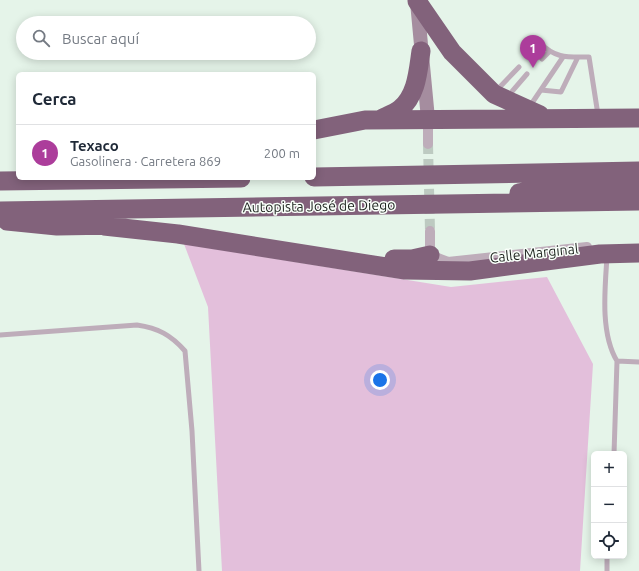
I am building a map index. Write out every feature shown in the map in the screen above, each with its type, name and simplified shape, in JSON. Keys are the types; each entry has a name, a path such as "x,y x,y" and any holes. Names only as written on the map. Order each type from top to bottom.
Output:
{"highway":[{"path":"417,1 452,52 499,97 547,118"},
{"path":"380,120 400,108 411,96 416,82 421,51"},
{"path":"316,130 365,120 639,118"},
{"name":"Autopista José de Diego","path":"316,177 639,171"},
{"path":"0,174 16,172"},
{"path":"444,175 550,188"},
{"name":"Autopista José de Diego","path":"0,181 80,180"},
{"path":"448,204 550,188 639,186"},
{"name":"Autopista José de Diego","path":"0,211 639,200"},
{"path":"0,220 57,226 139,224 177,227 306,248 396,259 412,259 430,263"},
{"name":"Calle Marginal","path":"430,263 477,270 607,254 639,253"}],"street":[{"path":"417,1 428,119 428,144"},
{"path":"430,231 430,263"},
{"name":"Calle Marginal","path":"430,263 577,248 639,245"}],"lane":[{"path":"533,51 540,43 548,52 563,57 589,57 598,118"},
{"path":"542,58 548,52"},
{"path":"528,110 563,57"},
{"path":"541,90 561,92 578,57"},
{"path":"499,97 518,67"},
{"path":"499,97 527,74"},
{"path":"607,254 605,295 607,326 614,355 617,361 614,451"},
{"path":"0,335 137,325 154,327 176,341 185,351 192,431 199,571"},
{"path":"617,361 639,362"},
{"path":"606,571 607,559"}],"shaded area":[{"path":"184,244 451,287 547,277 593,364 580,571 222,571 208,307"}],"tunnel":[{"path":"428,144 430,231"}],"place":[{"name":"Texaco","path":"533,68"}]}
